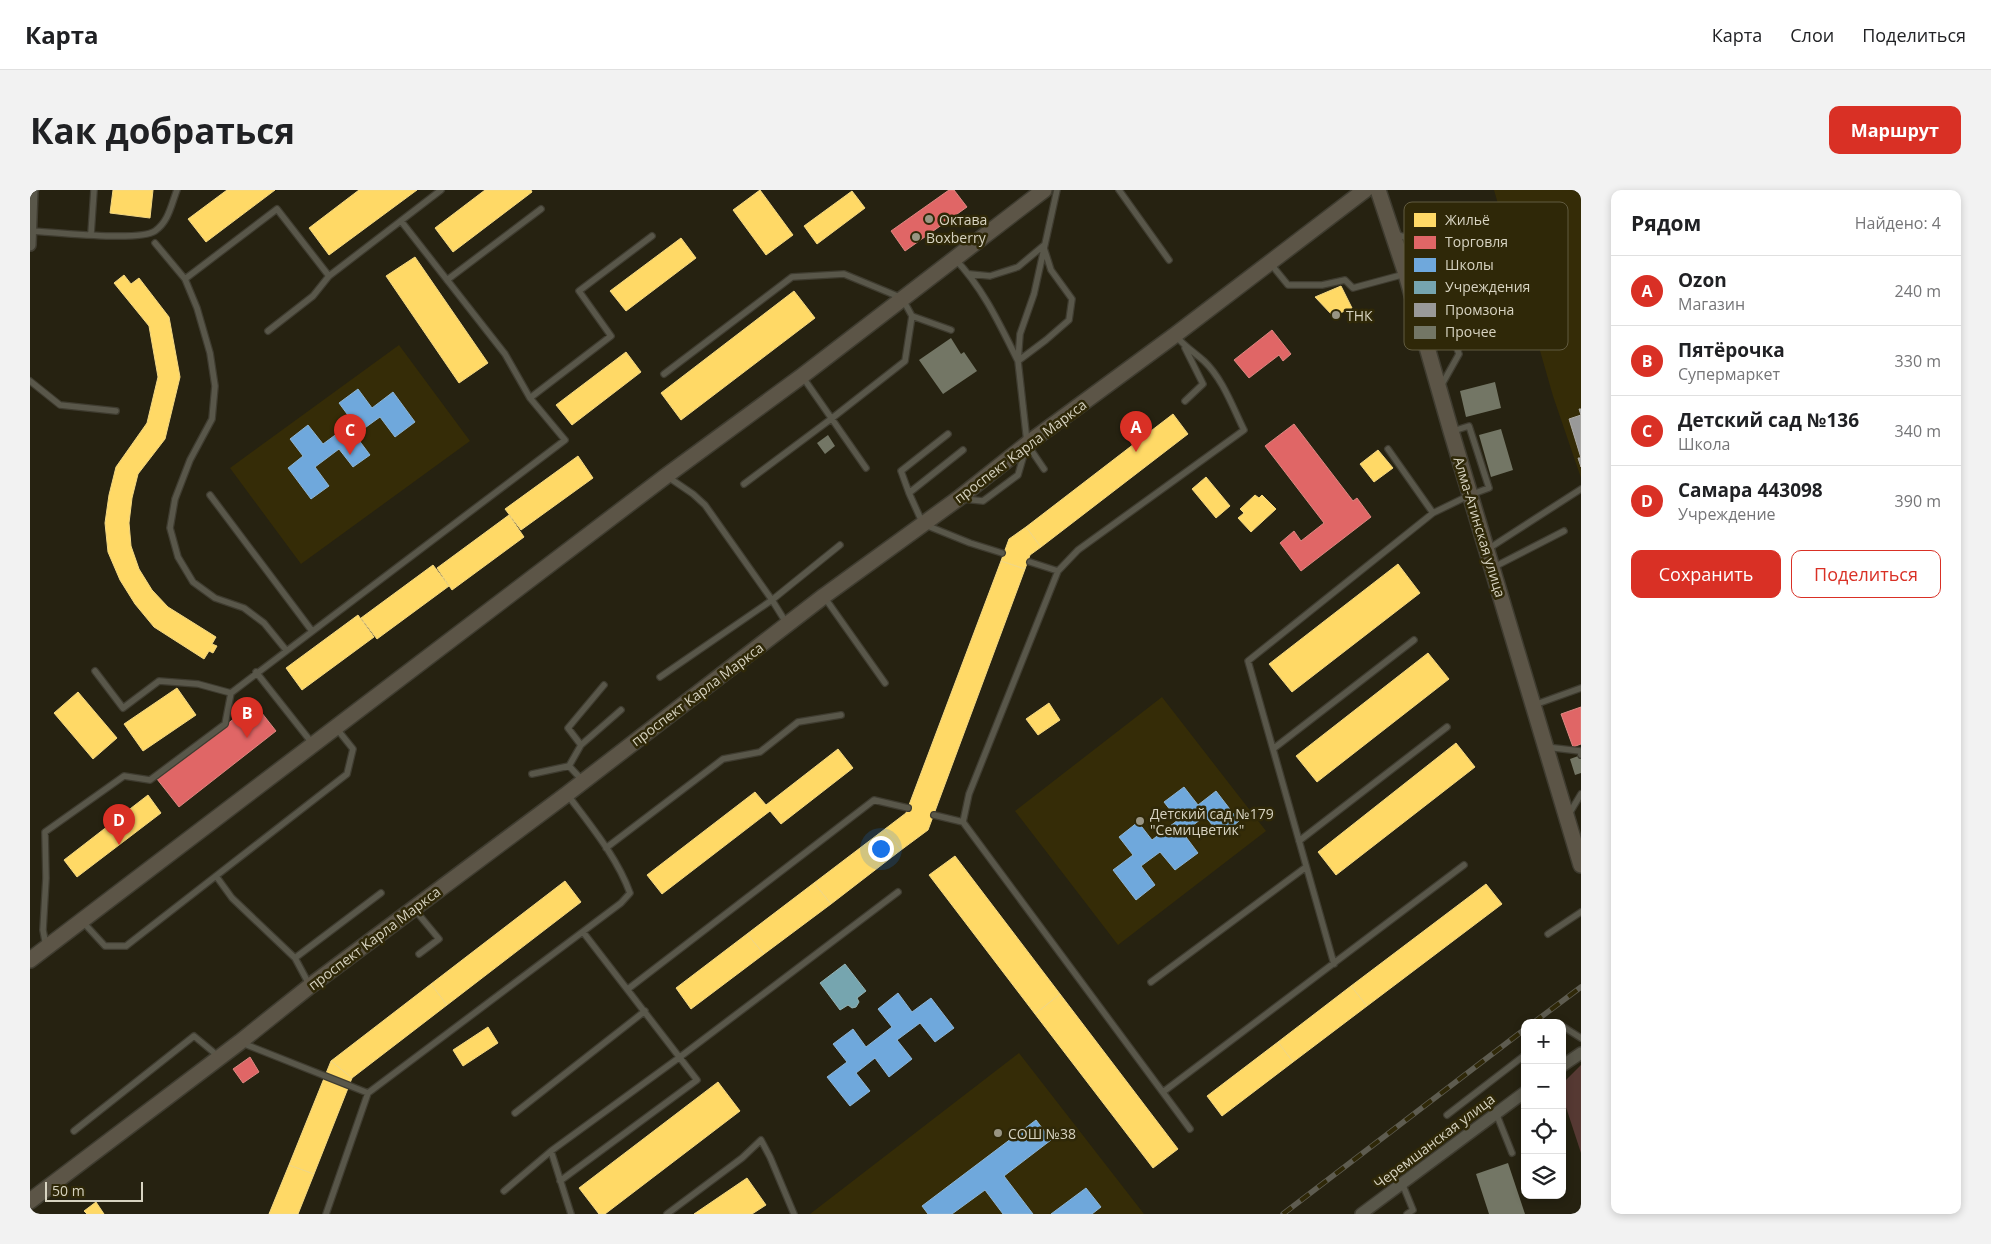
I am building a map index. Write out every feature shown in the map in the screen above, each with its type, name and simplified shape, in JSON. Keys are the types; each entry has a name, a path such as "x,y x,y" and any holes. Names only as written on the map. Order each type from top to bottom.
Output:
{"main road":[{"path":"30,960 666,476 802,376 1044,190"},
{"name":"проспект Карла Маркса","path":"30,1201 240,1042 310,986 567,794 788,626 824,596 959,498 1027,444 1179,341 1269,262 1365,190"},
{"name":"Алма-Атинская улица","path":"1378,190 1404,267"},
{"name":"Алма-Атинская улица","path":"1428,350 1581,865"}],"street":[{"path":"30,245 31,192"},
{"path":"1565,1064 1581,1053"},
{"name":"Черемшанская улица","path":"1362,1214 1521,1095"}],"lane":[{"path":"91,234 94,190"},
{"path":"31,231 136,236 154,232 165,221 177,190"},
{"path":"268,331 313,296 329,276 441,190"},
{"path":"1044,469 1027,444 1018,361 1020,334 1034,294 1043,246 1054,210 1057,190"},
{"path":"1119,190 1169,260"},
{"path":"185,279 277,209 329,276"},
{"path":"447,280 542,209"},
{"path":"46,948 43,930 46,878 45,832 124,776 150,780 225,724 231,693 256,672 565,440 530,398 505,354 401,221"},
{"path":"1394,233 1404,237"},
{"path":"530,398 611,336 579,291 652,236"},
{"path":"155,243 185,279 197,308 210,353 215,386 212,419 190,460 175,499 170,528 178,557 194,582 215,598 244,608 264,623 286,650"},
{"path":"970,274 990,276 1018,267 1043,246"},
{"path":"1018,361 1069,320 1072,299 1051,270 1043,246"},
{"path":"954,258 970,274 1018,361"},
{"path":"1269,262 1288,285 1322,285 1345,280 1353,288 1404,275"},
{"path":"664,374 792,278 844,274 902,298 912,316 905,361 744,484"},
{"path":"912,316 951,330"},
{"path":"1179,341 1203,384 1185,401"},
{"path":"963,822 969,794 1058,572 1078,550 1244,430 1220,382 1205,362 1179,341"},
{"path":"1439,390 1459,354 1458,350"},
{"path":"802,376 866,468"},
{"path":"30,381 60,405 116,411"},
{"path":"948,434 901,470 923,524 970,543 1002,553"},
{"path":"1388,449 1433,514"},
{"path":"909,493 963,450"},
{"path":"666,476 687,489 705,505 772,600 788,626"},
{"path":"1486,550 1581,489"},
{"path":"210,495 312,631"},
{"path":"1334,964 1248,661 1433,514 1470,495"},
{"path":"1492,568 1564,531"},
{"path":"660,677 772,600 840,545"},
{"path":"1030,562 1058,572"},
{"path":"824,596 885,683"},
{"path":"1273,749 1414,640"},
{"path":"95,671 123,708 159,681 198,684 231,693"},
{"path":"256,672 314,744"},
{"path":"581,745 568,728 604,685"},
{"path":"1534,705 1581,688"},
{"path":"532,774 568,766 581,745 621,710"},
{"path":"606,848 723,759 760,752 798,722 841,715"},
{"path":"1299,841 1447,727"},
{"path":"81,920 105,946 126,946 347,774 353,749 335,728"},
{"path":"1545,747 1580,752 1581,755"},
{"path":"568,766 583,781"},
{"path":"326,1214 368,1093 621,903 630,893 626,880 606,848 567,794"},
{"path":"1567,818 1581,794"},
{"path":"628,989 874,800 908,808"},
{"path":"934,815 963,822 1190,1128"},
{"path":"1163,1092 1464,865"},
{"path":"1151,982 1306,867"},
{"path":"216,876 232,898 295,958 310,986"},
{"path":"504,1191 551,1151 680,1057 898,892"},
{"path":"295,958 382,893"},
{"path":"414,908 439,939 419,954"},
{"path":"1548,934 1581,912"},
{"path":"560,1181 697,1080 583,932"},
{"path":"515,1113 645,1011"},
{"path":"1566,1029 1581,1038"},
{"path":"74,1131 194,1036 219,1058"},
{"path":"240,1042 368,1093"},
{"path":"1447,1115 1521,1058"},
{"path":"1496,1113 1512,1153"},
{"path":"667,1214 742,1158 761,1140 794,1214"},
{"path":"551,1151 571,1214"},
{"path":"1402,1183 1413,1210 1407,1214"}],"shaded area":[{"path":"1494,190 1581,190 1581,478 1553,396 1540,350 1568,350 1568,202 1497,202"},
{"path":"399,345 470,441 301,564 230,468"},
{"name":"Детский сад №179 \"Семицветик\"","path":"1162,697 1266,831 1118,945 1015,811"},
{"name":"СОШ №38","path":"1019,1053 1144,1214 810,1214"},
{"path":"1581,1065 1581,1153 1566,1107 1566,1080"}],"building: Жильё":[{"path":"113,190 153,190 150,218 110,213"},
{"path":"227,190 275,190 206,242 188,219"},
{"path":"359,190 417,190 329,255 309,228"},
{"path":"485,190 531,190 532,192 453,252 435,228"},
{"path":"760,190 793,235 766,255 733,210"},
{"path":"852,191 865,208 817,244 804,226"},
{"path":"681,238 696,258 626,311 610,291"},
{"path":"415,257 488,363 459,383 386,276"},
{"path":"124,275 131,284 139,278 169,317 180,377 165,439 138,474 132,498 129,523 131,546 139,569 152,590 168,607 216,637 212,644 217,646 213,653 209,651 204,659 154,627 135,604 120,580 108,552 105,523 116,467 147,423 158,377 149,326 114,283"},
{"path":"1341,286 1352,308 1333,316 1315,297"},
{"path":"794,291 815,318 681,420 661,393"},
{"path":"626,352 641,372 572,425 556,405"},
{"path":"1173,414 1188,434 1041,547 1026,527"},
{"path":"1378,450 1393,468 1374,482 1360,464"},
{"path":"578,456 593,478 521,530 505,509"},
{"path":"1206,477 1230,506 1216,518 1192,489"},
{"path":"1255,495 1259,498 1262,495 1276,509 1251,532 1238,518 1244,513 1240,509"},
{"path":"509,515 524,537 452,590 437,568"},
{"path":"1026,527 1041,547 1030,555 1025,569 1001,561 1009,539"},
{"path":"1001,561 1025,569 928,830 901,850 885,829 906,813"},
{"path":"1398,564 1420,593 1292,692 1269,664"},
{"path":"433,565 449,586 377,639 361,618"},
{"path":"358,615 374,637 302,690 286,668"},
{"path":"1428,653 1449,679 1317,782 1296,756"},
{"path":"177,688 196,715 143,751 124,724"},
{"path":"78,692 117,738 93,759 54,713"},
{"path":"1049,703 1060,720 1038,735 1026,719"},
{"path":"1456,743 1475,767 1336,875 1318,852"},
{"path":"838,749 853,768 781,824 770,811 662,894 647,875 755,792 766,805"},
{"path":"148,795 161,813 77,877 64,860"},
{"path":"885,829 901,850 831,904 814,883"},
{"path":"955,856 1060,994 1035,1014 929,875"},
{"path":"565,881 581,902 447,1005 431,984"},
{"path":"814,883 831,904 764,954 747,934"},
{"path":"1486,884 1502,904 1367,1006 1351,986"},
{"path":"747,934 764,954 691,1009 676,988"},
{"path":"431,984 447,1005 352,1078 331,1061"},
{"path":"1351,986 1367,1006 1293,1062 1278,1042"},
{"path":"1060,994 1178,1149 1153,1168 1035,1014"},
{"path":"488,1027 498,1043 463,1066 453,1050"},
{"path":"1278,1042 1293,1062 1222,1116 1207,1096"},
{"path":"331,1061 352,1078 314,1174 289,1165"},
{"path":"718,1082 740,1111 605,1214 599,1214 579,1188"},
{"path":"289,1165 314,1174 298,1214 269,1214"},
{"path":"747,1178 766,1205 752,1214 694,1214"},
{"path":"96,1202 104,1214 87,1214 84,1211"}],"building: Торговля":[{"name":"Октава","path":"949,190 954,190 967,207 905,251 891,231"},
{"path":"1272,330 1291,354 1283,361 1279,355 1249,378 1234,360"},
{"path":"1294,424 1353,501 1357,498 1371,517 1301,571 1280,543 1294,531 1301,541 1324,523 1265,446"},
{"path":"254,703 276,731 179,807 157,779"},
{"path":"1581,707 1581,744 1573,747 1561,714"},
{"path":"250,1057 259,1072 243,1083 233,1069"}],"building: Школы":[{"path":"358,389 372,408 393,392 415,422 395,437 380,417 355,435 370,455 353,467 339,449 315,467 329,486 311,499 288,468 303,456 290,439 308,425 323,444 353,422 339,403"},
{"path":"1184,787 1198,805 1216,791 1239,821 1221,836 1205,816 1183,833 1198,853 1175,870 1160,852 1141,866 1155,885 1136,900 1113,870 1133,855 1119,837 1138,822 1152,840 1178,820 1164,802"},
{"path":"898,993 912,1012 931,998 954,1028 935,1042 920,1023 897,1040 912,1059 889,1077 875,1058 856,1073 870,1091 850,1106 827,1077 847,1062 833,1044 853,1029 866,1047 892,1027 878,1009"},
{"path":"1036,1120 1051,1140 1004,1176 1033,1214 1003,1214 985,1190 952,1214 928,1214 922,1206"},
{"path":"1086,1188 1101,1207 1092,1214 1051,1214"}],"building: Учреждения":[{"path":"845,964 866,991 857,998 859,1002 856,1007 852,1008 848,1005 840,1010 820,983"}],"building: Промзона":[{"path":"1581,415 1581,458 1569,419"}],"building: Прочее":[{"path":"951,338 961,354 964,352 977,371 943,394 919,360"},
{"path":"1495,382 1501,408 1466,417 1460,391"},
{"path":"1501,429 1513,470 1491,477 1479,435"},
{"path":"828,435 835,446 825,454 817,443"},
{"path":"1581,755 1581,773 1575,775 1570,759"},
{"path":"1508,1163 1525,1214 1489,1214 1476,1174"}],"railway":[{"path":"1538,1019 1581,987"},
{"path":"1283,1214 1521,1032"}],"place":[{"name":"Октава","path":"929,219"},
{"name":"Boxberry","path":"916,237"},
{"name":"ТНК","path":"1336,315"},
{"name":"Ozon","path":"1136,452"},
{"name":"Детский сад №136","path":"350,455"},
{"name":"Пятёрочка","path":"247,738"},
{"name":"Детский сад №179 \"Семицветик\"","path":"1140,821"},
{"name":"Самара 443098","path":"119,845"},
{"name":"СОШ №38","path":"998,1133"}]}
